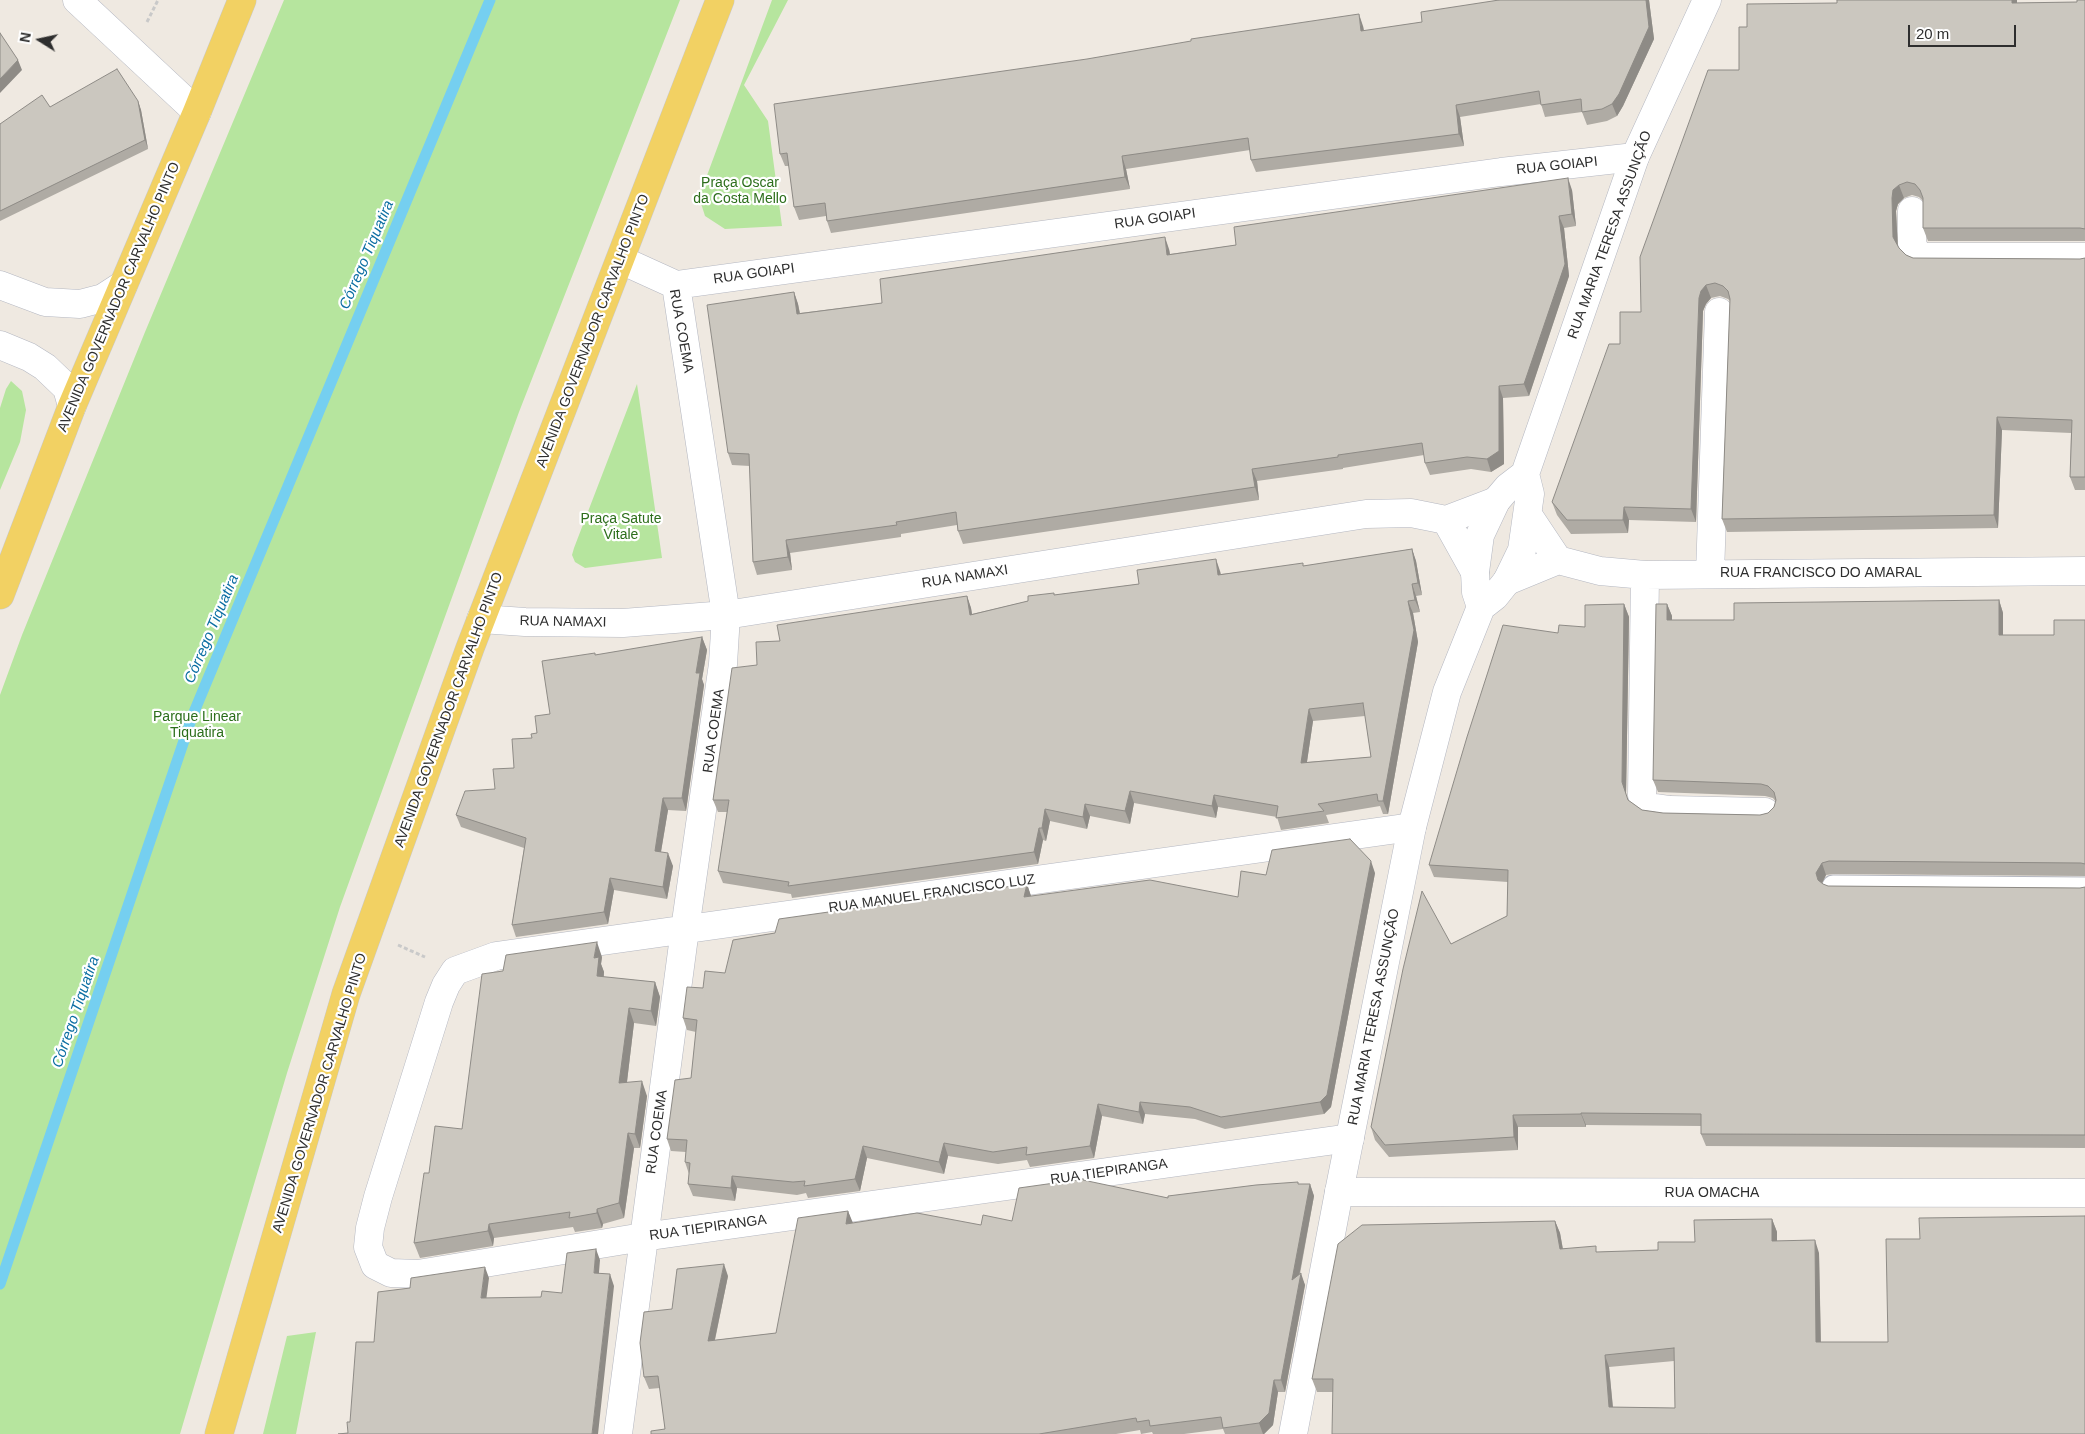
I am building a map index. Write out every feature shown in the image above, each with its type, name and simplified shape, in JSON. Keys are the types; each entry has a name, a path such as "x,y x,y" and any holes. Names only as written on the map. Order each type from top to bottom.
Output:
{"main road":[{"name":"AVENIDA GOVERNADOR CARVALHO PINTO","path":"0,596 72,406 197,112 242,0"},
{"name":"AVENIDA GOVERNADOR CARVALHO PINTO","path":"219,1434 346,994 370,932 481,619 720,0"}],"street":[{"path":"77,0 197,112"},
{"name":"RUA MARIA TERESA ASSUNÇÃO","path":"1293,1434 1412,827 1447,692 1481,606 1495,596 1507,581 1522,550 1530,494 1525,474 1635,157 1707,0"},
{"name":"RUA GOIAPI","path":"676,284 1501,172 1635,157"},
{"path":"1912,211 1912,244 1917,254 1924,257 2085,257"},
{"name":"RUA COEMA","path":"618,1434 685,928 723,664 726,615 676,284 621,260"},
{"path":"0,285 45,302 80,304 103,298 123,285"},
{"path":"1710,574 1719,312"},
{"path":"0,345 28,357 45,367 67,388 72,406"},
{"path":"1481,606 1476,592 1475,572 1480,535 1496,502 1508,488 1525,474"},
{"path":"1496,502 1515,506 1528,515 1558,560 1507,581 1490,580 1475,572 1446,520 1496,502"},
{"name":"RUA NAMAXI","path":"481,619 525,622 623,623 726,615 1366,514 1411,513 1446,520"},
{"name":"RUA FRANCISCO DO AMARAL","path":"1558,560 1600,571 1646,575 2085,572"},
{"path":"1646,575 1642,795 1644,802 1649,807 1670,810 1765,812"},
{"name":"RUA MANUEL FRANCISCO LUZ","path":"455,971 496,956 1412,827"},
{"name":"RUA TIEPIRANGA","path":"455,971 446,985 439,1002 370,1228 368,1247 375,1264 391,1273 418,1274 644,1237 1350,1138"},
{"name":"RUA OMACHA","path":"1339,1192 2085,1193"}],"lane":[{"path":"1833,886 2085,888"}],"path":[{"path":"370,932 455,971"}],"green space":[{"name":"Parque Linear Tiquatira","path":"284,0 680,0 519,412 340,907 287,1073 180,1434 0,1434 0,695 22,635 145,332"},
{"name":"Praça Oscar da Costa Mello","path":"772,0 788,0 744,85 768,121 782,226 725,229 705,216 699,197"},
{"path":"11,381 22,391 26,410 20,442 0,490 0,408 6,389"},
{"name":"Praça Satute Vitale","path":"637,384 662,558 585,568 575,562 572,555"},
{"path":"316,1332 296,1434 263,1434 287,1336"}],"building":[{"path":"1499,0 1646,0 1649,27 1619,94 1612,104 1602,109 1582,112 1581,99 1541,105 1539,91 1456,105 1459,134 1251,160 1248,138 1122,156 1125,177 827,221 825,203 794,207 787,153 780,154 774,104 1087,59 1191,41 1191,39 1359,14 1361,31 1422,22 1421,12"},
{"path":"1837,0 2012,0 2012,3 2077,2 2077,0 2085,0 2085,229 1923,228 1923,198 1915,184 1907,182 1899,185 1893,190 1892,198 1893,237 1899,248 1906,255 1913,258 2085,258 2085,477 2070,477 2072,420 1997,417 1994,515 1722,519 1730,299 1728,291 1723,286 1715,283 1706,285 1701,291 1699,298 1691,509 1624,507 1623,520 1567,520 1552,502 1609,344 1620,344 1620,312 1641,312 1640,257 1708,70 1739,70 1739,27 1747,27 1747,4 1837,3"},
{"path":"0,33 18,60 0,79"},
{"path":"117,69 138,101 145,140 0,211 0,124 42,95 50,107"},
{"path":"1568,178 1572,214 1559,216 1565,264 1524,384 1499,386 1499,451 1487,459 1467,457 1425,463 1422,443 1252,469 1255,487 958,531 956,512 896,522 897,525 786,540 788,557 753,562 749,454 728,453 707,305 794,292 797,314 882,303 880,279 1165,237 1167,255 1236,245 1234,227"},
{"path":"1412,549 1418,583 1412,584 1415,600 1408,601 1414,630 1383,801 1378,801 1377,794 1318,804 1324,811 1276,818 1278,806 1214,795 1212,806 1130,791 1125,811 1085,804 1083,817 1045,809 1042,828 1039,828 1034,852 788,886 789,882 718,871 729,800 713,800 732,668 757,665 756,642 780,641 777,625 967,596 970,615 1028,601 1028,596 1054,593 1054,595 1139,584 1137,570 1216,559 1218,575 1303,563 1303,566","holes":["1363,703 1371,757 1301,763 1309,709"]},
{"path":"1999,600 1999,635 2054,635 2054,620 2085,620 2085,864 1829,861 1822,863 1816,873 1818,880 1828,886 2085,887 2085,1135 1701,1134 1701,1114 1581,1113 1513,1115 1514,1137 1385,1145 1371,1127 1403,969 1422,891 1451,944 1507,916 1508,870 1429,865 1503,625 1558,633 1559,625 1585,627 1585,605 1624,604 1622,782 1628,800 1642,810 1663,813 1760,815 1768,813 1774,807 1776,800 1774,792 1768,786 1761,784 1653,780 1656,604 1667,604 1667,620 1734,620 1734,603"},
{"path":"702,637 696,673 700,673 682,798 663,798 655,851 668,853 663,887 610,878 604,912 512,925 526,838 456,815 465,791 495,789 493,769 514,768 512,739 532,738 531,734 537,733 535,716 550,714 542,661 595,653 595,655"},
{"path":"1350,839 1371,861 1327,1095 1320,1102 1221,1117 1190,1107 1140,1102 1139,1112 1098,1104 1090,1146 1026,1155 1027,1147 993,1152 944,1143 939,1162 863,1146 855,1179 804,1186 805,1181 793,1182 732,1176 731,1188 688,1184 690,1163 685,1162 687,1140 667,1139 675,1080 691,1078 697,1020 683,1018 687,987 703,988 705,971 725,973 733,940 775,933 779,919 1027,884 1024,897 1150,880 1238,897 1241,871 1266,875 1272,850"},
{"path":"597,942 594,958 599,957 597,976 655,982 651,1011 629,1008 619,1083 642,1081 635,1134 628,1133 619,1203 597,1209 597,1213 569,1218 570,1212 489,1224 488,1231 414,1243 424,1173 429,1173 435,1126 462,1129 482,974 503,971 506,955"},
{"path":"1083,1179 1168,1198 1168,1196 1256,1185 1298,1182 1298,1184 1310,1184 1292,1280 1301,1273 1281,1380 1274,1380 1269,1413 1259,1423 1223,1428 1221,1417 1150,1426 1149,1420 1137,1422 1136,1418 1039,1434 651,1434 651,1431 665,1429 658,1376 644,1377 640,1343 644,1312 672,1309 677,1269 724,1264 708,1341 776,1333 798,1218 848,1211 846,1224 917,1213 981,1225 983,1215 1012,1221 1019,1188"},
{"path":"2085,1216 2085,1434 1332,1434 1333,1379 1312,1379 1338,1244 1362,1225 1555,1221 1560,1249 1596,1246 1596,1252 1658,1250 1658,1242 1695,1242 1694,1220 1772,1219 1772,1241 1815,1240 1816,1342 1888,1342 1886,1239 1920,1239 1919,1218","holes":["1674,1348 1675,1408 1609,1407 1605,1355"]},
{"path":"596,1249 594,1273 610,1274 592,1434 338,1434 348,1433 347,1422 350,1422 356,1342 374,1342 378,1292 410,1288 411,1278 485,1267 481,1298 541,1297 542,1291 562,1293 567,1253"}],"waterway":[{"name":"Córrego Tiquatira","path":"0,1284 192,717 490,0"}]}
